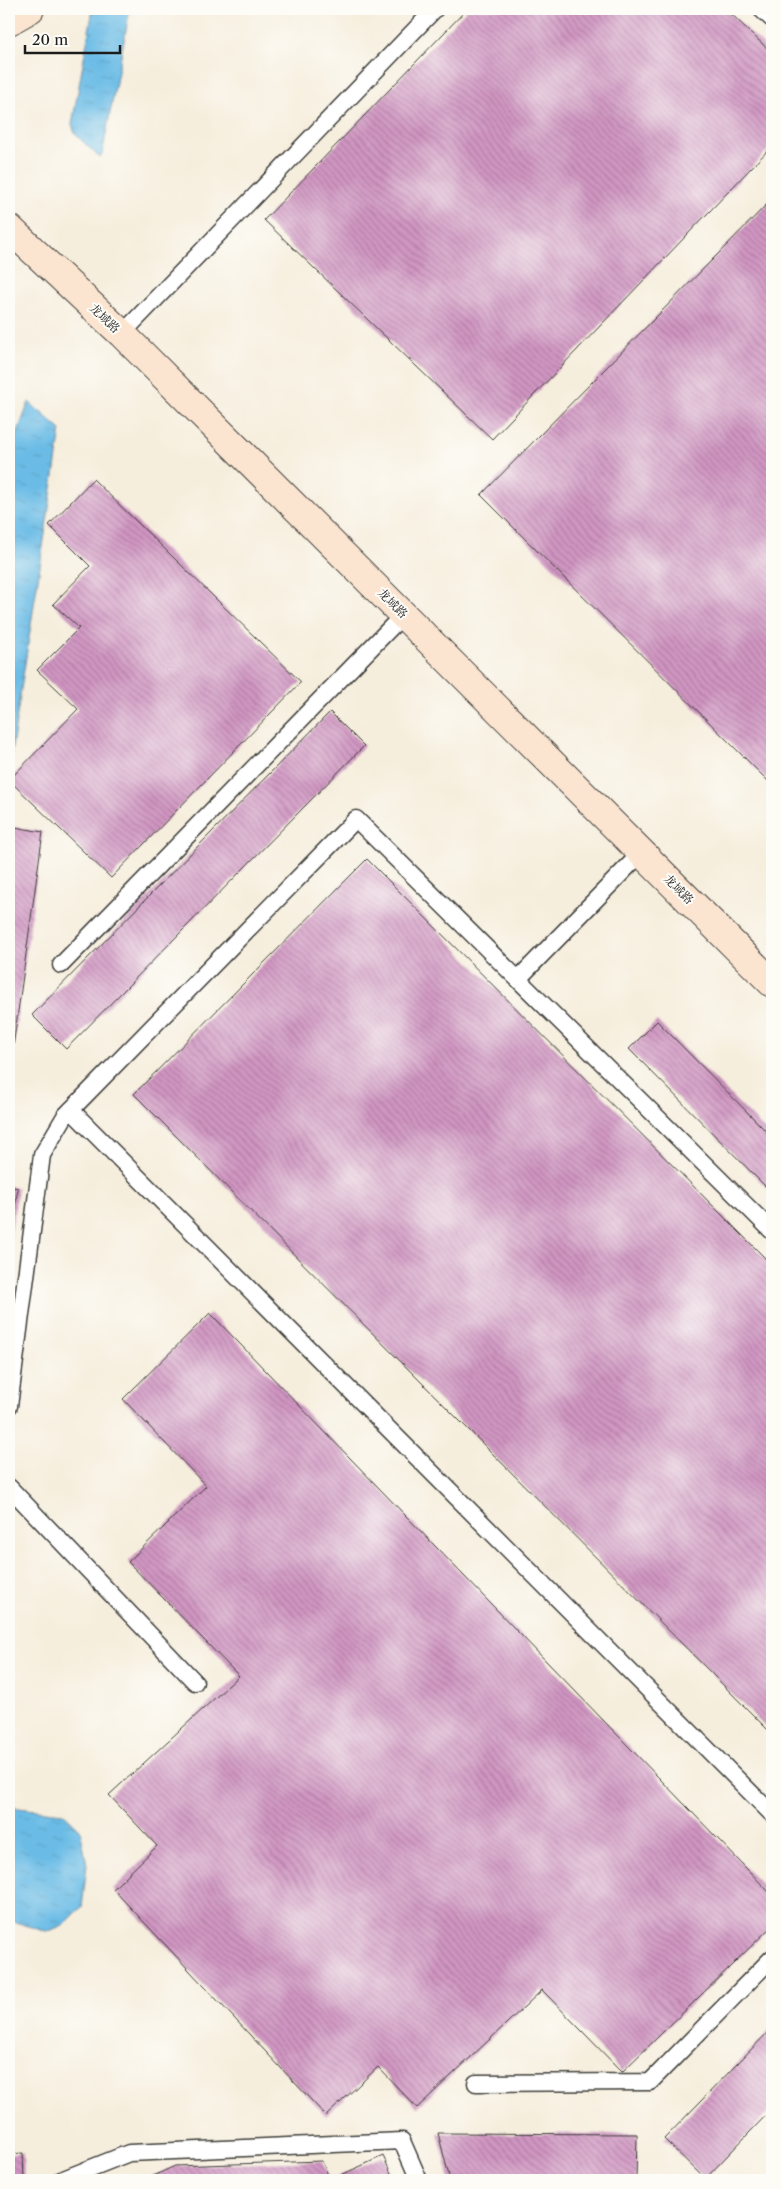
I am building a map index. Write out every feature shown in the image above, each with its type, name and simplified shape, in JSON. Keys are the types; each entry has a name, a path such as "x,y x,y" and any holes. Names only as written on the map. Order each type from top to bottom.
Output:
{"street":[{"path":"9,21 30,9"},
{"name":"龙域路","path":"9,228 122,334 772,982"}],"lane":[{"path":"122,334 435,9"},
{"path":"761,9 772,19"},
{"path":"60,965 404,614"},
{"path":"9,1406 42,1155 65,1116 356,819 772,1231"},
{"path":"518,979 642,852"},
{"path":"71,1110 772,1814"},
{"path":"9,1487 194,1682"},
{"path":"476,2083 650,2082 772,1958"},
{"path":"61,2180 129,2153 402,2141 419,2180"}],"water":[{"path":"93,9 130,9 102,155 99,157 75,134 72,124"},
{"path":"29,402 61,430 9,767 9,461 12,447"},
{"path":"9,1807 63,1813 80,1829 87,1865 82,1907 65,1924 47,1932 9,1920"}],"building":[{"path":"467,9 726,9 772,53 772,146 492,439 264,220"},
{"path":"772,199 772,785 481,495"},
{"path":"93,479 301,682 111,878 9,780 78,709 37,670 79,628 53,604 90,566 49,525"},
{"path":"330,712 364,746 66,1049 32,1015"},
{"path":"9,826 43,832 10,1069 9,1069"},
{"path":"367,859 772,1265 772,1734 134,1094"},
{"path":"657,1021 772,1137 772,1193 629,1049"},
{"path":"9,1186 18,1188 10,1238 9,1238"},
{"path":"210,1313 772,1895 772,1926 622,2072 542,1990 417,2108 378,2067 326,2116 113,1889 157,1846 109,1795 239,1676 128,1562 206,1486 123,1399"},
{"path":"772,2028 772,2109 705,2179 664,2139"},
{"path":"438,2133 637,2134 636,2180 450,2180"},
{"path":"23,2153 24,2180 9,2180 9,2154"},
{"path":"383,2156 394,2180 330,2180"},
{"path":"322,2161 330,2180 144,2180 175,2166"}]}
